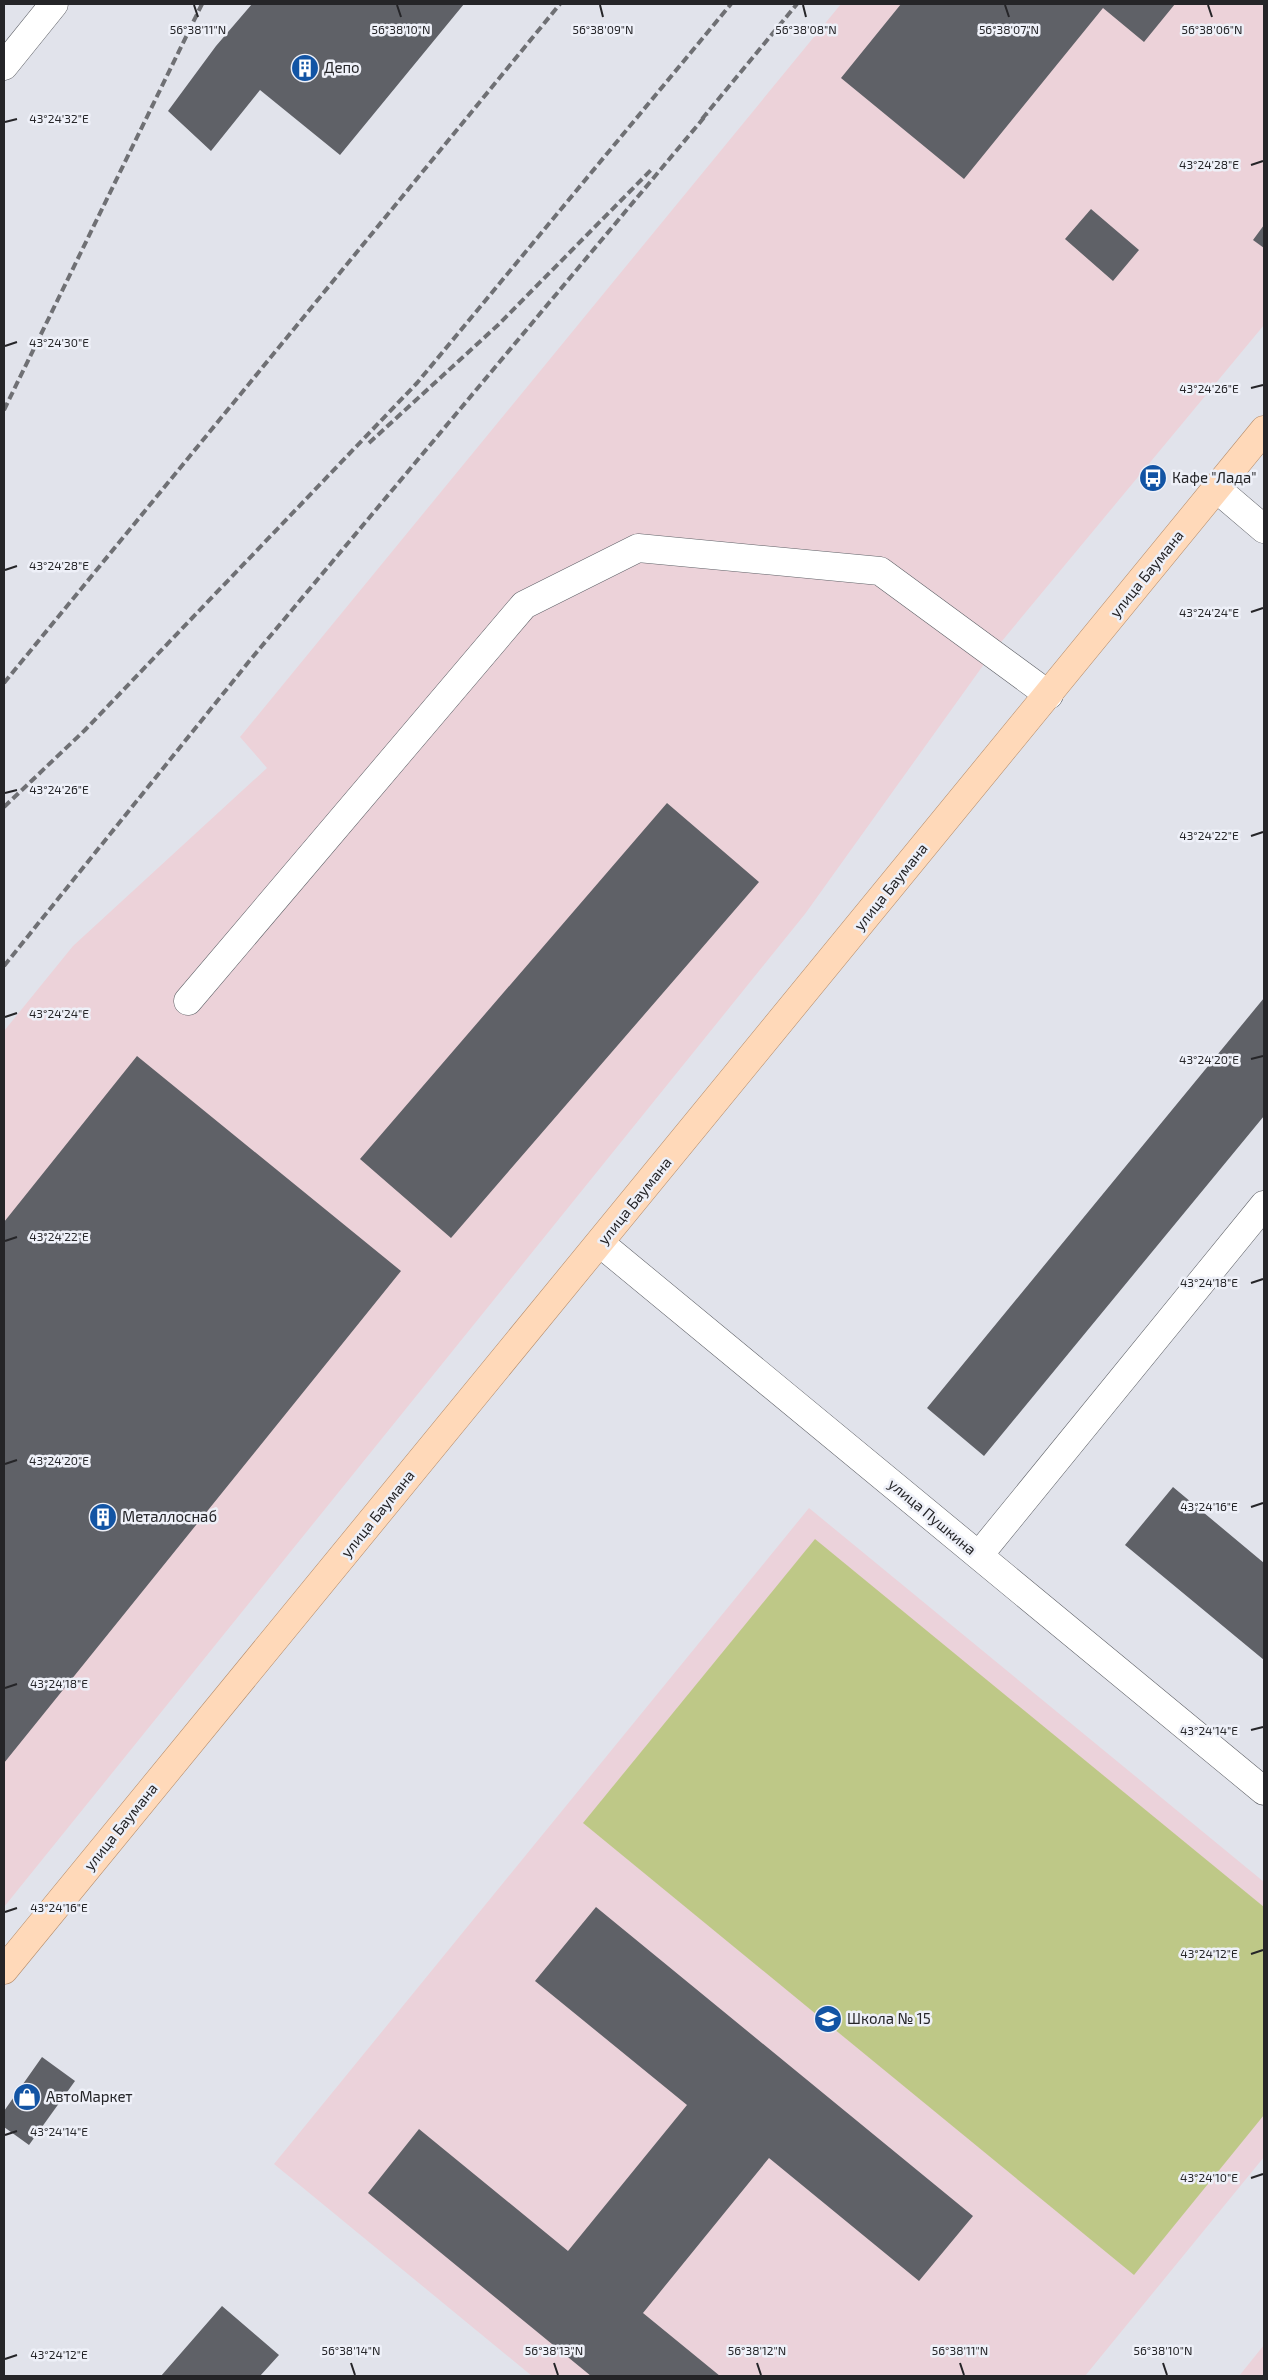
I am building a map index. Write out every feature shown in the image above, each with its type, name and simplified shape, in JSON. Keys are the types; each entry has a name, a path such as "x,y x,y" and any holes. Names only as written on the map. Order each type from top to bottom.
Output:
{"main road":[{"name":"улица Баумана","path":"4,1970 1264,430"}],"street":[{"path":"4,66 54,4"},
{"path":"1216,489 1264,529"},
{"path":"188,1001 524,605 638,548 880,571 1049,695"},
{"path":"978,1555 1264,1205"},
{"name":"улица Пушкина","path":"600,1243 1264,1791"}],"shaded area":[{"path":"841,4 1264,4 1264,325 992,653 805,914 4,1907 4,1031 73,946 267,768 240,737"},
{"name":"Школа № 15","path":"809,1508 1264,1882 1264,2157 1085,2376 532,2376 274,2164"},
{"path":"1264,2345 1264,2376 1239,2376"}],"green space":[{"path":"815,1539 1264,1907 1264,2115 1134,2275 583,1823"}],"building":[{"name":"Депо","path":"252,4 464,4 340,155 260,90 211,151 168,111 216,46"},
{"path":"901,4 1175,4 1144,42 1103,8 964,179 841,78"},
{"path":"1091,209 1139,250 1113,281 1065,239"},
{"path":"1264,225 1264,248 1253,240"},
{"path":"667,803 759,882 451,1238 360,1159"},
{"path":"1264,998 1264,1116 984,1456 927,1408"},
{"name":"Металлоснаб","path":"137,1056 401,1271 4,1763 4,1222"},
{"path":"1173,1487 1264,1563 1264,1660 1125,1545"},
{"path":"596,1907 973,2216 919,2281 769,2158 643,2313 720,2376 591,2376 368,2193 419,2129 568,2251 687,2105 535,1981"},
{"path":"42,2057 75,2081 29,2145 4,2127 4,2111"},
{"path":"222,2306 279,2355 260,2376 161,2376"}],"railway":[{"path":"4,410 202,4"},
{"path":"4,683 560,4"},
{"path":"4,807 85,730 417,383 731,4"},
{"path":"702,119 797,4"},
{"path":"4,966 251,659 707,114"},
{"path":"369,443 498,325 653,168"}],"place":[{"name":"Депо","path":"305,68"},
{"name":"Кафе \"Лада\"","path":"1153,478"},
{"name":"Металлоснаб","path":"103,1517"},
{"name":"Школа № 15","path":"828,2019"},
{"name":"АвтоМаркет","path":"27,2097"}]}
